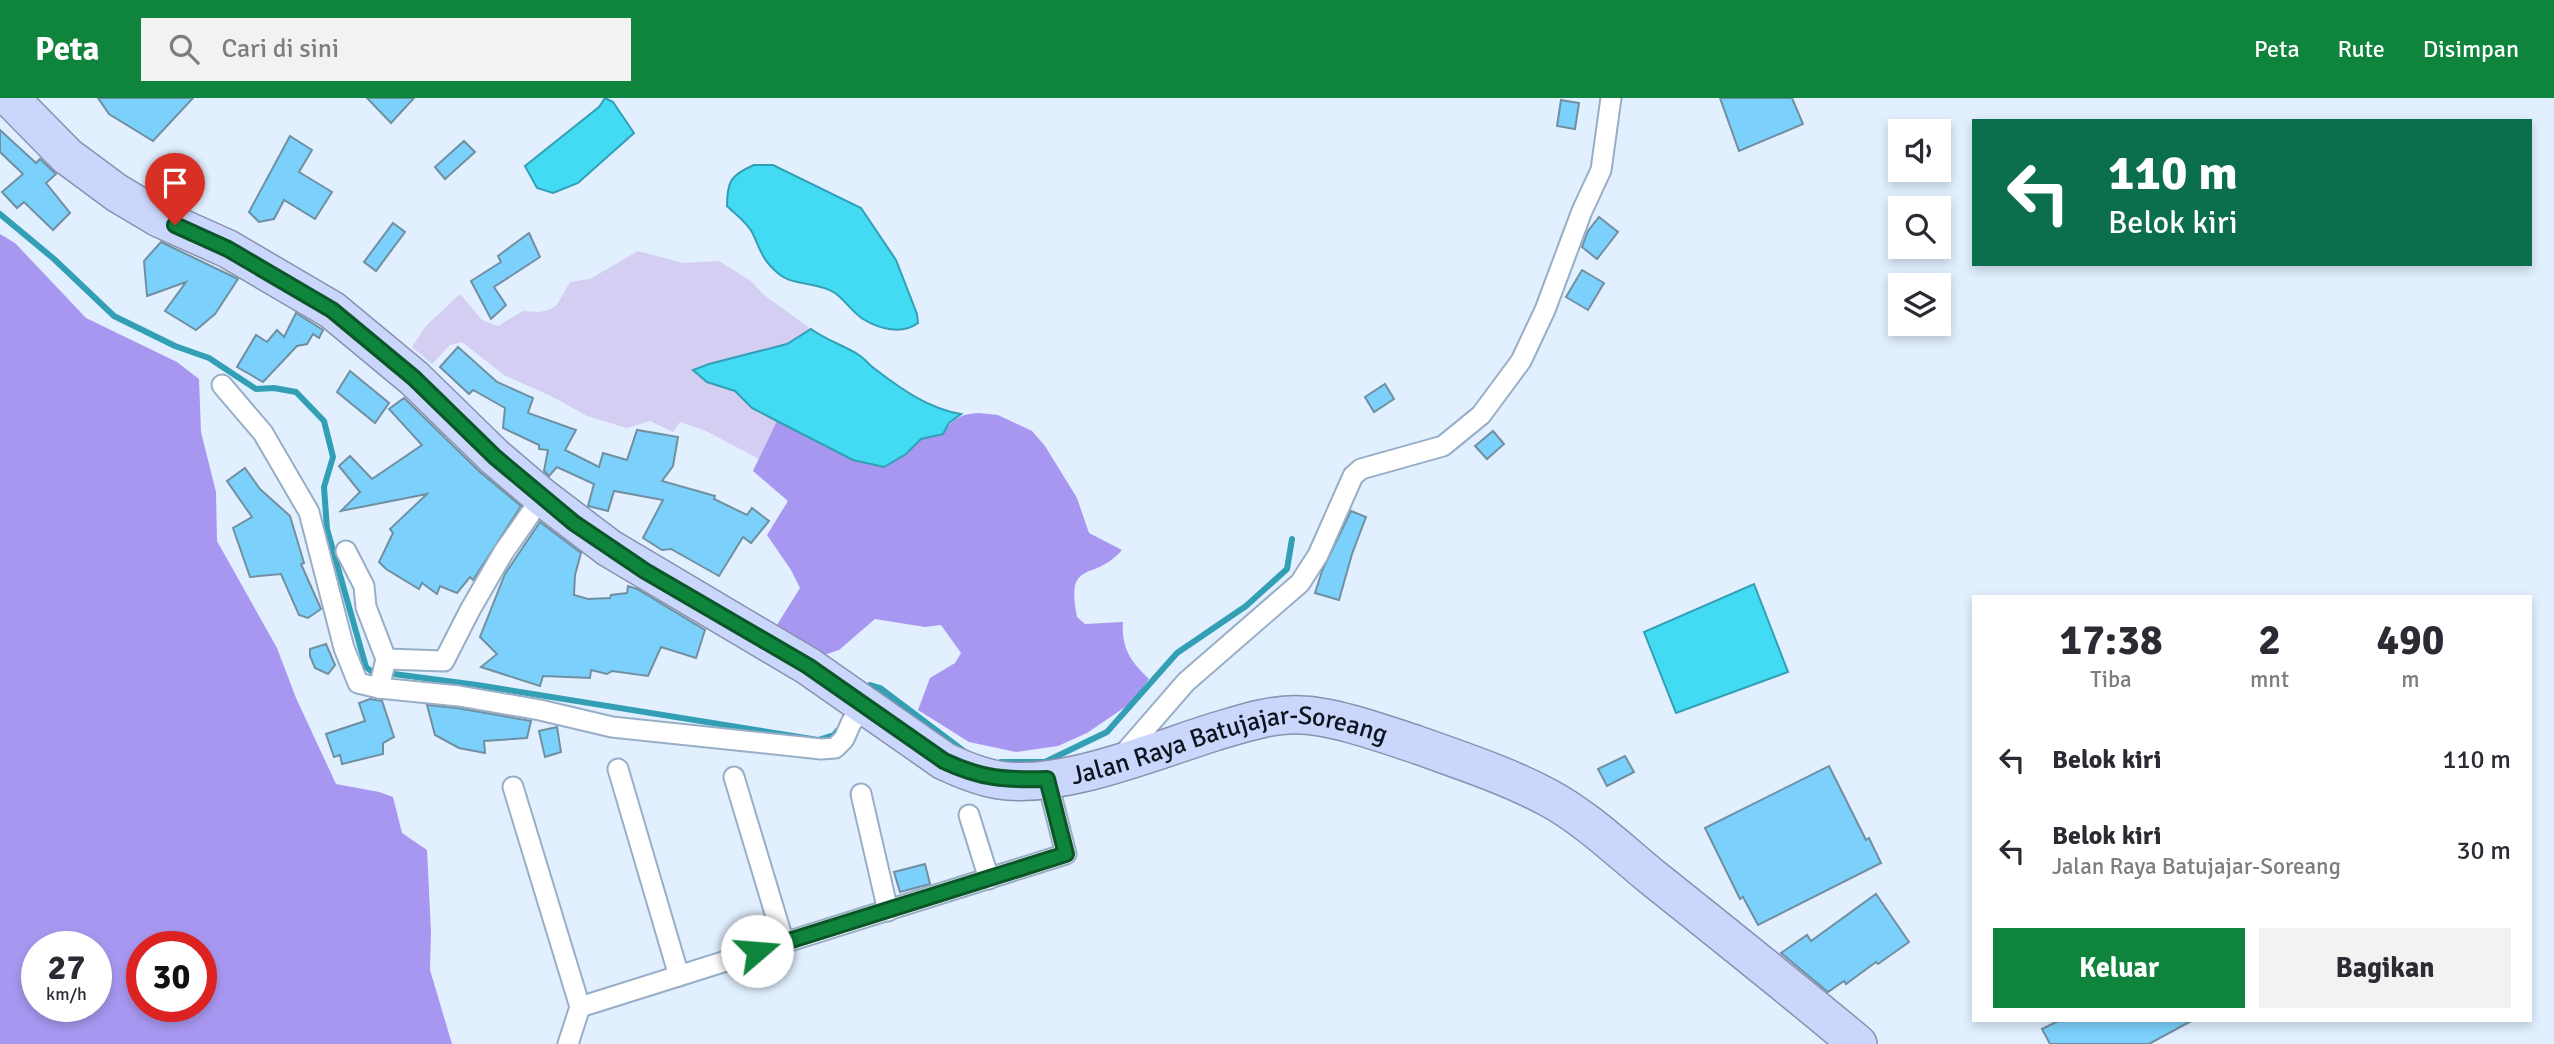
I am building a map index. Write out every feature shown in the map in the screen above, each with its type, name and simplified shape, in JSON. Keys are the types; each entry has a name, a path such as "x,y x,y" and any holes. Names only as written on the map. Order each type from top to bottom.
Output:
{"highway":[{"name":"Jalan Raya Batujajar-Soreang","path":"13,99 67,156 117,193 159,218 228,249 332,310 414,378 495,457 542,497 618,554 808,666 944,761 1000,780 1047,779 1079,775 1268,718 1302,715 1348,724 1464,761 1548,797 1586,824 1857,1044"}],"street":[{"path":"1117,762 1186,682 1300,583 1318,555 1353,476 1361,469 1443,446 1461,433 1492,401 1521,361 1545,310 1582,211 1601,170 1611,98"},
{"path":"222,386 263,433 309,512 350,664 358,683 382,673 444,662 502,553 542,497"},
{"path":"346,551 364,586 366,607 382,673"},
{"path":"382,673 459,696 540,710 612,727 821,749 835,748 844,739 852,721 869,709"},
{"path":"618,769 679,976"},
{"path":"734,777 784,943"},
{"path":"580,1007 1066,854 1047,779"},
{"path":"513,787 580,1007 568,1044"},
{"path":"861,794 888,911"},
{"path":"970,815 989,879"}],"shaded area":[{"path":"0,234 15,243 86,318 177,362 199,379 201,432 216,492 217,541 277,648 296,698 336,784 393,797 402,833 427,850 430,970 452,1044 0,1044"},
{"path":"638,251 683,263 719,261 751,281 764,295 811,329 787,344 709,364 707,382 735,391 752,408 777,421 759,459 704,430 680,422 673,432 650,421 627,428 587,416 504,375 462,342 450,345 432,364 412,347 426,326 460,294 482,320 498,326 523,311 549,310 557,305 570,282 590,279"},
{"path":"979,413 998,415 1032,431 1045,446 1077,498 1089,533 1122,550 1112,560 1079,578 1074,598 1077,617 1085,624 1123,622 1128,654 1149,679 1131,703 1087,733 1058,746 1016,752 969,742 918,710 930,678 955,663 961,653 941,625 925,627 875,619 839,650 821,656 777,625 800,588 767,535 788,501 753,471 777,421 853,460 906,454 921,439 943,434 958,418"}],"water":[{"path":"605,98 613,102 634,133 578,183 553,193 537,188 525,166 599,107"},
{"path":"754,165 773,165 861,208 896,260 918,323 898,330 876,326 859,316 835,293 785,278 773,269 748,226 727,206 732,180 740,172"},
{"path":"811,329 859,355 905,391 938,408 961,414 949,423 943,434 921,439 906,454 884,467 853,460 752,408 735,391 707,382 693,370 787,344"},
{"path":"1754,584 1788,672 1676,713 1644,632"}],"building":[{"path":"98,98 193,98 153,141 109,114"},
{"path":"367,98 414,98 391,123"},
{"path":"1720,98 1792,98 1803,124 1739,151"},
{"path":"1561,100 1579,103 1575,129 1557,126"},
{"path":"0,130 36,163 40,159 56,174 46,183 70,213 53,230 24,202 17,208 2,192 23,174 0,152"},
{"path":"290,136 312,150 299,172 332,192 315,219 284,200 274,219 259,222 249,212"},
{"path":"464,141 475,152 445,179 435,167"},
{"path":"1599,217 1618,232 1597,259 1582,247 1588,231"},
{"path":"393,223 405,232 376,271 364,262"},
{"path":"529,233 540,257 494,287 506,305 491,319 471,281 501,262 498,256"},
{"path":"161,242 238,279 215,314 196,330 165,311 186,282 147,296 144,261"},
{"path":"1582,270 1604,283 1588,310 1566,297"},
{"path":"296,313 323,330 319,338 313,334 307,344 297,346 263,382 237,367 256,335 267,342 277,330 284,337"},
{"path":"458,347 497,382 533,398 528,413 576,430 565,450 599,467 603,453 627,460 637,430 678,437 673,466 662,481 715,496 714,499 747,515 752,508 769,521 751,543 743,537 719,576 671,549 662,550 643,538 663,500 614,491 608,511 588,506 594,484 557,467 549,476 544,471 548,450 539,449 539,445 503,428 505,408 473,390 469,394 440,367"},
{"path":"350,371 389,403 375,423 337,392"},
{"path":"1385,384 1394,399 1374,412 1365,397"},
{"path":"404,398 480,472 521,506 473,580 470,577 457,593 440,586 437,594 422,583 419,589 379,562 393,533 390,529 427,494 341,511 360,492 339,466 350,456 372,479 422,445 389,409"},
{"path":"1493,431 1504,444 1487,459 1475,446"},
{"path":"245,468 260,489 290,516 304,563 301,564 321,609 308,618 299,615 281,574 250,577 233,528 252,517 227,481"},
{"path":"1351,511 1366,517 1339,600 1315,593 1322,571"},
{"path":"540,522 581,553 575,575 574,595 588,599 610,598 611,595 627,593 628,586 637,589 705,630 696,658 661,647 648,676 612,671 607,674 591,670 590,678 543,676 540,686 481,667 497,654 480,637 505,574"},
{"path":"326,644 335,665 328,674 315,668 310,656 310,649"},
{"path":"370,699 382,701 394,737 383,743 383,754 342,764 340,755 334,757 326,734 365,721 359,703"},
{"path":"427,705 531,721 527,738 484,741 485,753 459,748 435,735"},
{"path":"557,727 561,752 545,757 539,731"},
{"path":"1625,756 1634,772 1607,786 1598,769"},
{"path":"1829,766 1866,840 1869,838 1881,863 1758,925 1743,897 1740,899 1705,828"},
{"path":"925,864 930,884 900,892 894,872"},
{"path":"1876,894 1909,942 1846,984 1844,981 1828,992 1781,953 1807,935 1811,941"},
{"path":"2056,1022 2189,1022 2149,1044 2050,1044 2042,1029"}],"waterway":[{"path":"0,214 54,259 114,316 175,346 209,358 256,389 274,388 296,392 324,421 333,457 324,487 327,529 366,667 371,671 477,685 818,740 834,735 837,731"},
{"path":"1001,762 1045,762 1107,732 1177,653 1246,606 1287,569 1292,539"},
{"path":"867,691 870,685 880,688 965,752"}],"route":[{"path":"175,225 228,249 332,310 414,378 495,457 574,523 645,571 808,666 944,761 1000,780 1047,779 1066,854 757,951"}]}
